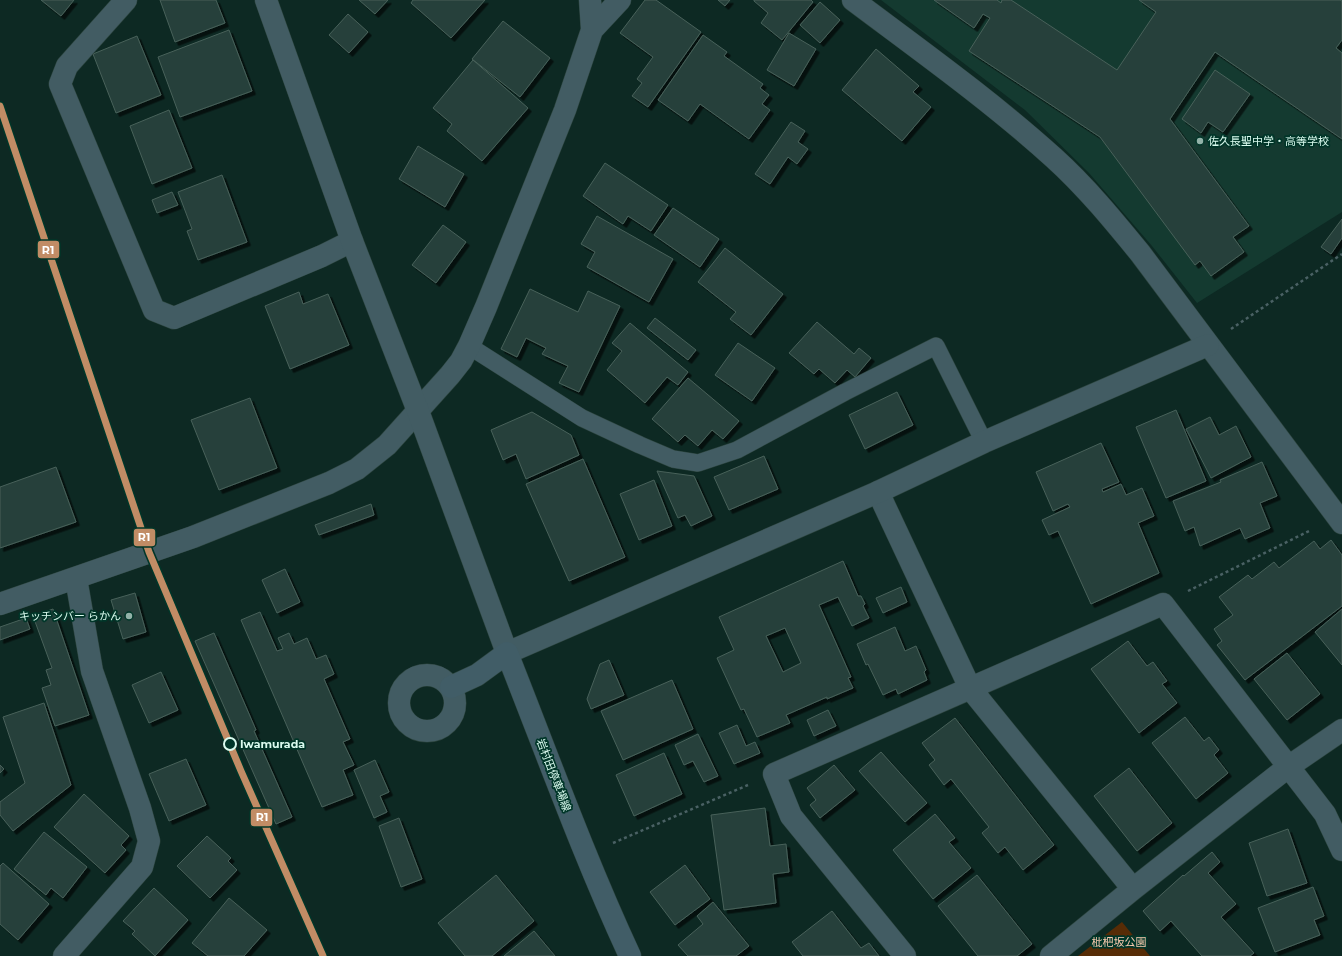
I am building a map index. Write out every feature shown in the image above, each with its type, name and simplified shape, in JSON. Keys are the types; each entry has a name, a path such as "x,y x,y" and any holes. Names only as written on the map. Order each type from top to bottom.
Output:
{"main road":[{"path":"450,687 477,675 506,653"},
{"name":"岩村田停車場線","path":"506,653 586,855 630,956"}],"street":[{"path":"126,0 67,66 60,84 154,310 174,318 315,259 352,241"},
{"path":"266,0 352,241 418,411 506,653 878,492 984,442 1208,345"},
{"path":"0,604 193,537 329,483 357,469 387,445 450,376 469,346 486,308 565,110 592,30 590,0"},
{"path":"592,30 620,0"},
{"path":"853,0 1000,111 1055,159 1087,190 1140,253 1340,520"},
{"path":"878,492 970,688 1132,889"},
{"path":"73,953 142,867 149,841 140,808 92,671 76,578"},
{"path":"905,956 791,816 774,774 1163,604 1325,814 1342,850"},
{"path":"1051,956 1132,889 1288,767 1342,730"}],"lane":[{"path":"469,346 582,418 640,445 673,458 698,463 737,450 845,392 936,346 984,442"}],"path":[{"path":"1208,345 1342,254"},
{"path":"1163,604 1340,520"},
{"path":"586,855 774,774"}],"shaded area":[{"name":"佐久長聖中学・高等学校","path":"881,0 1342,0 1342,212 1197,303 1152,246 1089,173 1025,110"}],"green space":[{"name":"枇杷坂公園","path":"1122,922 1150,956 1078,956"}],"building":[{"path":"41,0 74,0 61,16"},
{"path":"160,0 216,0 225,23 175,42"},
{"path":"359,0 388,0 375,14"},
{"path":"413,0 485,0 451,38 411,3"},
{"path":"645,0 656,0 701,32 648,107 632,96 642,83 637,79 653,57 620,33"},
{"path":"718,0 730,0 725,6"},
{"path":"754,0 811,0 813,2 782,40 761,23 768,13"},
{"path":"934,0 997,0 1001,3 1002,0 1011,0 1117,70 1156,12 1139,0 1340,0 1342,1 1342,40 1336,48 1342,53 1342,139 1215,52 1170,119 1249,226 1233,237 1244,252 1211,276 1200,261 1195,265 1100,137 969,51 990,18 983,14 974,28"},
{"path":"820,2 840,20 820,43 800,25"},
{"path":"348,14 368,32 349,53 329,35"},
{"path":"503,21 550,58 520,97 472,59"},
{"path":"229,30 252,91 180,117 158,57"},
{"path":"789,33 816,49 794,86 767,70"},
{"path":"703,35 727,52 724,56 763,84 760,88 769,95 762,104 770,110 749,139 700,104 688,121 658,100"},
{"path":"137,36 161,95 116,113 93,54"},
{"path":"876,49 919,86 913,92 931,107 902,141 842,90"},
{"path":"473,60 528,108 482,161 447,131 452,124 433,108"},
{"path":"1215,70 1250,94 1223,132 1208,122 1201,133 1182,119"},
{"path":"169,110 192,168 152,184 130,126"},
{"path":"791,122 805,131 798,142 808,149 797,164 788,157 770,184 755,174"},
{"path":"418,146 464,174 445,207 399,179"},
{"path":"605,163 668,205 651,231 628,216 623,224 583,196"},
{"path":"222,175 247,242 198,260 187,231 192,229 178,192"},
{"path":"172,192 178,205 157,213 152,200"},
{"path":"673,208 719,239 700,267 654,235"},
{"path":"597,216 673,259 649,302 587,267 595,252 581,244"},
{"path":"1342,219 1342,238 1331,254 1321,247"},
{"path":"443,225 466,242 436,283 412,265"},
{"path":"725,248 783,294 751,335 730,319 736,312 698,282"},
{"path":"530,289 578,312 588,291 620,306 579,392 559,383 568,366 542,354 546,348 526,338 517,357 501,349"},
{"path":"299,292 303,304 328,294 349,345 290,369 265,306"},
{"path":"655,318 696,350 688,360 647,328"},
{"path":"817,322 854,354 859,348 871,358 855,377 847,370 835,383 819,369 814,374 789,353"},
{"path":"630,323 688,372 678,385 667,377 645,403 607,370 622,351 612,343"},
{"path":"738,343 775,368 752,401 715,375"},
{"path":"688,378 739,421 723,439 712,430 698,446 685,435 678,442 652,419"},
{"path":"897,392 913,425 865,449 849,415"},
{"path":"250,398 277,468 219,490 191,420"},
{"path":"1176,410 1206,481 1166,498 1136,427"},
{"path":"532,412 571,435 579,455 526,479 516,454 503,460 491,430"},
{"path":"1210,417 1219,435 1236,426 1251,457 1211,478 1186,429"},
{"path":"1101,443 1119,482 1102,489 1103,492 1121,484 1126,495 1142,488 1154,516 1138,523 1159,573 1091,604 1058,531 1049,535 1042,520 1070,507 1068,504 1053,511 1036,472"},
{"path":"764,456 778,489 729,510 714,477"},
{"path":"583,459 625,557 569,581 526,484"},
{"path":"1262,462 1277,496 1260,503 1270,528 1245,539 1240,528 1200,546 1194,527 1185,531 1173,501 1221,482 1220,480"},
{"path":"56,467 76,522 0,548 0,487"},
{"path":"657,471 694,476 712,516 691,526 685,515 678,518"},
{"path":"654,480 672,526 639,540 620,494"},
{"path":"371,504 374,515 319,535 315,525"},
{"path":"1331,540 1342,555 1342,606 1245,680 1217,645 1222,641 1214,629 1233,615 1219,597 1248,575 1252,579 1274,562 1279,568 1314,541 1320,549"},
{"path":"843,561 858,596 861,596 865,604 863,606 869,618 852,626 838,597 819,605 851,677 848,678 853,688 827,699 827,697 786,715 790,723 757,737 744,709 741,710 717,658 734,650 719,617","holes":["785,628 801,663 783,672 766,636"]},
{"path":"285,569 300,602 277,613 262,580"},
{"path":"901,587 907,602 883,613 876,598"},
{"name":"キッチンバー らかん","path":"135,593 146,632 123,639 111,600"},
{"path":"53,609 89,715 55,726 42,688 51,685 46,670 52,668 33,616"},
{"path":"1342,609 1342,665 1315,632"},
{"path":"260,612 277,651 283,649 278,638 289,633 294,644 307,638 316,659 326,655 334,674 324,679 350,739 343,742 354,765 343,770 353,795 322,807 241,620"},
{"path":"26,618 30,629 0,640 0,627"},
{"path":"895,627 905,651 916,646 926,670 924,672 927,680 898,694 896,689 883,695 868,664 866,665 857,644"},
{"path":"214,633 256,730 254,731 292,817 276,824 195,641"},
{"path":"1128,641 1147,666 1153,662 1167,681 1162,684 1177,703 1139,733 1091,669"},
{"path":"1287,653 1320,694 1287,720 1254,679"},
{"path":"609,660 624,695 591,709 587,699 600,664"},
{"path":"161,672 178,710 149,723 132,685"},
{"path":"672,680 693,729 623,760 601,711"},
{"path":"44,703 71,785 13,831 0,815 0,802 25,783 3,717"},
{"path":"828,710 836,726 814,736 807,720"},
{"path":"1185,717 1204,741 1209,737 1219,750 1214,755 1228,773 1196,799 1152,743"},
{"path":"955,718 1054,845 1023,870 1005,847 998,853 982,833 989,827 951,779 944,785 929,765 935,760 922,743"},
{"path":"737,725 746,746 755,742 760,753 734,764 719,733"},
{"path":"698,734 718,776 704,782 693,761 684,765 675,745"},
{"path":"881,752 927,803 905,822 859,771"},
{"path":"664,753 682,794 634,816 616,775"},
{"path":"186,759 206,805 169,821 149,774"},
{"path":"375,760 389,792 380,796 387,812 374,818 354,770"},
{"path":"0,765 4,769 0,773"},
{"path":"834,765 855,790 820,818 810,805 816,800 807,788"},
{"path":"1129,768 1172,823 1137,851 1094,796"},
{"path":"84,794 129,836 121,845 126,850 105,873 54,827"},
{"path":"765,808 770,846 786,844 789,872 773,874 776,903 724,910 711,815"},
{"path":"935,814 955,838 949,842 971,868 933,899 893,850"},
{"path":"399,818 422,879 401,887 379,826"},
{"path":"1288,829 1307,883 1267,896 1249,843"},
{"path":"44,832 87,867 63,898 51,888 46,895 14,869"},
{"path":"207,836 231,858 228,861 237,870 210,898 177,866"},
{"path":"1212,852 1220,862 1208,873 1236,904 1221,917 1254,953 1250,956 1202,956 1171,921 1160,931 1143,911 1183,875 1184,876"},
{"path":"3,863 49,904 18,940 0,924 0,866"},
{"path":"685,865 710,899 675,925 650,892"},
{"path":"496,875 534,921 492,956 465,956 438,923"},
{"path":"977,875 1032,944 1017,956 978,956 938,906"},
{"path":"1313,887 1324,916 1314,920 1320,935 1275,952 1258,908"},
{"path":"154,888 188,920 155,956 132,934 135,931 123,921"},
{"path":"229,898 267,930 244,956 208,956 192,943"},
{"path":"713,902 749,946 736,956 688,956 678,945 703,924 697,916"},
{"path":"832,911 861,948 869,943 879,956 803,956 792,942"},
{"path":"534,931 555,956 504,956"}],"transit line":[{"name":"R1","path":"0,106 149,552 241,771 323,956"}],"place":[{"name":"佐久長聖中学・高等学校","path":"1200,141"},
{"name":"キッチンバー らかん","path":"129,616"},
{"name":"Iwamurada","path":"230,744"}]}
